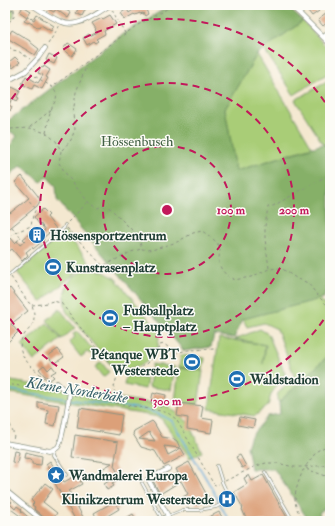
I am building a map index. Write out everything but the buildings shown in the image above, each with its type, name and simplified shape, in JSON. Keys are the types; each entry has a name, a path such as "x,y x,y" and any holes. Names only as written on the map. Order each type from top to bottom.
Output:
{"street":[{"path":"32,5 61,22 70,24 80,22 110,5"},
{"path":"290,5 330,44"},
{"path":"324,37 330,31"},
{"path":"5,82 26,71 45,48"},
{"path":"5,443 50,451 59,446 69,395 57,383"},
{"path":"161,520 168,516 148,479 168,469"},
{"path":"5,490 43,521"}],"lane":[{"path":"5,274 7,276 9,275 64,228 65,225"},
{"path":"55,449 54,455 67,475"},
{"path":"168,516 182,510 199,510 216,507 229,499 217,466"},
{"path":"265,472 292,519 295,521"},
{"path":"142,483 161,520"}],"path":[{"path":"5,12 14,9 17,5"},
{"path":"110,5 114,17 125,33"},
{"path":"52,87 125,33 174,5"},
{"path":"5,27 14,16 14,9"},
{"path":"45,48 61,22"},
{"path":"5,42 12,50 18,51 34,62"},
{"path":"83,64 86,67 76,92 73,114 75,129 71,140 61,151 59,163 88,202 95,208 102,206 110,208 139,239 142,249"},
{"path":"26,71 52,87 56,94 56,102 51,110 30,128"},
{"path":"46,133 51,110"},
{"path":"5,127 11,129 30,128 46,133 56,141 61,151"},
{"path":"269,269 265,239 265,226 268,207 330,174"},
{"path":"5,240 16,232 31,226 36,209 28,198"},
{"path":"88,202 65,225 103,266"},
{"path":"12,227 21,238 17,241"},
{"path":"91,269 103,266 131,252 142,249 152,250 177,242 202,230 218,244 220,251 218,261 222,270 230,278 233,278 234,280 252,277 269,269 281,268 296,278 308,283 330,308"},
{"path":"9,275 28,302 32,305 35,316 30,328 22,337 20,352 30,365 51,382 57,383"},
{"path":"32,305 53,301 61,303 118,373"},
{"path":"115,402 114,387 120,370 136,369 148,363 160,345 164,344 176,353 188,350 214,349"},
{"path":"5,384 162,411 176,419 214,485 266,463 277,463 294,467 330,465"},
{"path":"160,408 165,402 173,403"},
{"path":"5,414 14,435 13,444"},
{"path":"305,466 317,451 330,444"},
{"path":"324,448 330,448"},
{"path":"305,466 309,470"},
{"path":"306,521 300,515 295,496 303,470 309,470 326,476 330,482"}],"green space":[{"name":"Hössenbusch","path":"171,5 285,5 303,21 257,54 225,109 236,171 323,144 330,146 330,273 324,298 243,319 234,338 214,335 211,347 184,351 57,200 56,186 47,177 41,182 21,165 5,180 5,153 17,136 8,130 9,128 5,126 5,123 124,33"},
{"path":"14,9 14,16 5,27 5,12"},
{"path":"303,21 330,51 330,72 294,95 264,49"},
{"path":"257,54 312,147 236,171 225,109"},
{"path":"330,80 330,146 323,144 295,100"},
{"name":"Kunstrasenplatz","path":"65,232 89,262 41,302 17,272"},
{"path":"91,269 102,271 115,278 159,331 159,343 157,350 150,359 140,366 123,369 109,363 66,311 64,296 67,285 74,276"},
{"path":"319,299 330,311 330,354 279,402 277,400 278,393 290,382 294,375 277,329 264,323 247,327 243,319"},
{"path":"60,309 75,328 62,339 47,320"},
{"path":"47,323 61,339 34,361 22,345"},
{"name":"Waldstadion","path":"260,329 268,334 285,374 271,394 268,406 255,416 209,409 219,338 265,345 263,364 266,345 235,339"},
{"path":"77,331 94,351 90,354 87,352 81,357 69,342 75,337 73,334"},
{"path":"330,354 330,504 319,513 322,521 309,521 274,469 251,469 247,447 251,436 268,416 280,414 279,402"},
{"name":"Pétanque WBT Westerstede","path":"181,355 205,358 203,370 179,367"},
{"path":"101,362 109,372 103,377 95,367"},
{"path":"152,364 175,367 171,390 149,387"},
{"path":"179,368 203,371 198,405 175,402"},
{"path":"126,375 147,379 145,389 124,385"},
{"path":"5,380 168,406 188,422 202,452 190,458 160,417 5,392"}],"waterway":[{"name":"Kleine Norderbäke","path":"5,389 142,409 159,414 172,421 229,521"}],"place":[{"name":"Hössensportzentrum","path":"37,235"},
{"name":"Kunstrasenplatz","path":"53,267"},
{"name":"Fußballplatz – Hauptplatz","path":"110,318"},
{"name":"Pétanque WBT Westerstede","path":"192,362"},
{"name":"Waldstadion","path":"237,379"},
{"name":"Wandmalerei Europa","path":"56,475"},
{"name":"Klinikzentrum Westerstede","path":"227,499"}]}
